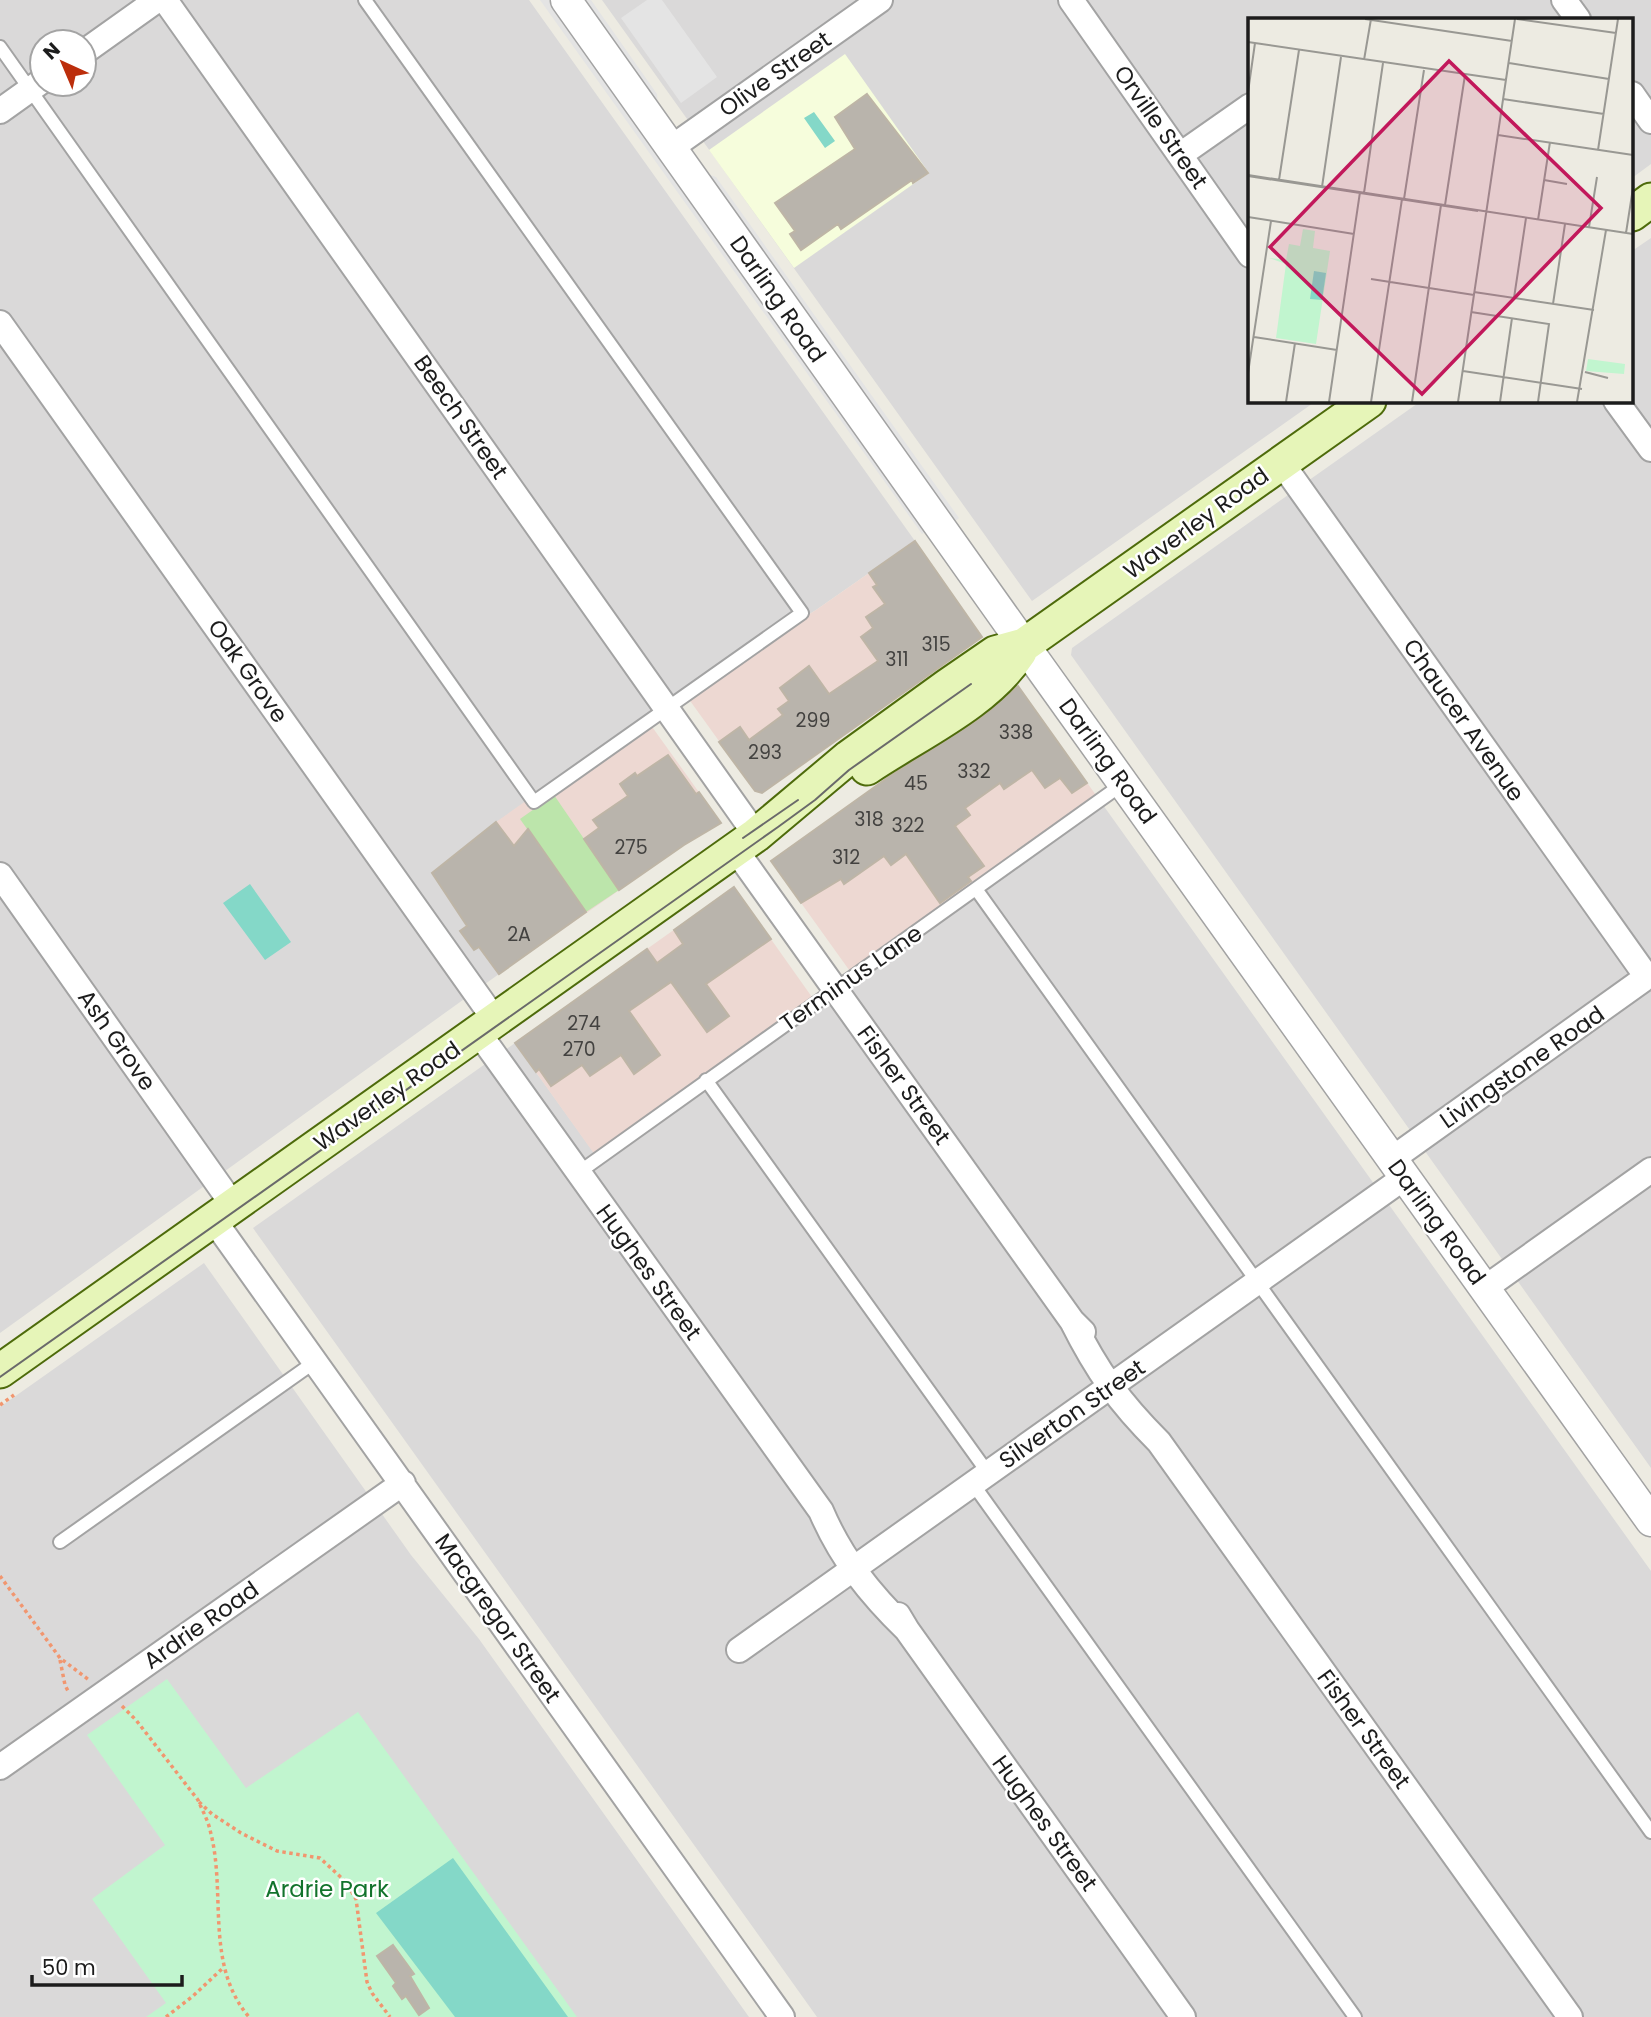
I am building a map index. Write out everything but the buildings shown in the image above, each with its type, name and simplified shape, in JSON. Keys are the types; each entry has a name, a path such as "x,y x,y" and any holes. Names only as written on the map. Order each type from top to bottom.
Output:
{"main road":[{"path":"1634,213 1651,200"},
{"name":"Waverley Road","path":"0,1371 755,836 849,757 967,672 995,653 1024,645 1360,403"}],"street":[{"path":"98,42 157,0"},
{"name":"Beech Street","path":"165,0 755,836"},
{"name":"Darling Road","path":"566,0 1651,1521"},
{"name":"Olive Street","path":"671,148 880,0"},
{"name":"Orville Street","path":"1071,0 1248,252"},
{"path":"1564,0 1577,18"},
{"path":"0,111 28,91"},
{"path":"1634,97 1651,121"},
{"path":"1180,155 1248,107"},
{"name":"Oak Grove","path":"0,323 486,1026"},
{"path":"1617,402 1651,449"},
{"name":"Chaucer Avenue","path":"1281,462 1649,976"},
{"name":"Fisher Street","path":"755,836 836,989 1072,1321 1102,1352 1116,1383 1142,1407 1159,1442 1570,2017"},
{"name":"Ash Grove","path":"0,875 223,1212"},
{"name":"Livingstone Road","path":"1399,1168 1649,976"},
{"name":"Hughes Street","path":"486,1026 578,1173 821,1511 837,1524 859,1565 1183,2017"},
{"name":"Silverton Street","path":"739,1650 1257,1283 1399,1168"},
{"path":"1485,1288 1651,1170"},
{"name":"Macgregor Street","path":"223,1212 316,1361 782,2017"},
{"name":"Ardrie Road","path":"0,1767 403,1483"}],"lane":[{"path":"45,98 534,802 802,613 365,0"},
{"path":"0,47 28,77"},
{"name":"Terminus Lane","path":"578,1173 1124,783"},
{"path":"976,889 1651,1832"},
{"path":"706,1080 1355,2017"},
{"path":"60,1542 316,1361"}],"path":[{"path":"0,1576 60,1658 90,1681 101,1695 129,1712 198,1800 228,1825 269,1847 292,1855 320,1858 346,1882 356,1899 367,1982 390,2017"},
{"path":"60,1658 65,1685 81,1710"},
{"path":"198,1800 210,1830 214,1850 218,1920 225,1967 235,1997 249,2017"},
{"path":"166,2017 225,1967"}],"shaded area":[{"path":"0,0 529,0 915,541 816,610 645,717 497,822 549,897 479,946 499,974 0,1333"},
{"path":"540,0 549,0 927,530 922,534"},
{"path":"581,0 591,0 657,94 658,107"},
{"path":"602,0 1651,0 1651,164 1634,177 1634,18 1248,18 1248,402 1315,402 1032,601"},
{"path":"647,0 662,0 717,77 681,103 621,18"},
{"path":"845,54 929,173 794,268 709,150"},
{"path":"814,112 835,141 825,148 804,118"},
{"path":"705,173 716,177 959,518 954,522"},
{"path":"1651,238 1651,1468 1071,655 1072,648 1420,402 1634,402 1634,250"},
{"path":"915,541 982,637 762,793 755,791 683,691 816,610"},
{"path":"1018,686 1103,805 857,981 771,861"},
{"path":"645,717 721,823 684,845 499,974 479,947 519,854 496,822"},
{"path":"1103,805 1651,1571 1651,2017 817,2017 253,1228 515,1043 600,1161"},
{"path":"250,884 291,942 265,960 223,903"},
{"path":"734,887 819,1007 600,1162 515,1043"},
{"path":"204,1263 411,1555 479,1639 749,2017 0,2017 0,1407"},
{"path":"453,1858 568,2017 455,2017 376,1913"}],"green space":[{"path":"554,795 619,890 586,912 520,819"},
{"name":"Ardrie Park","path":"167,1679 246,1788 358,1712 577,2017 146,2017 166,2003 92,1899 165,1845 87,1735"}],"tram line":[{"path":"0,1377 778,827 815,800 849,770 971,684"},
{"path":"743,838 798,800"}]}
